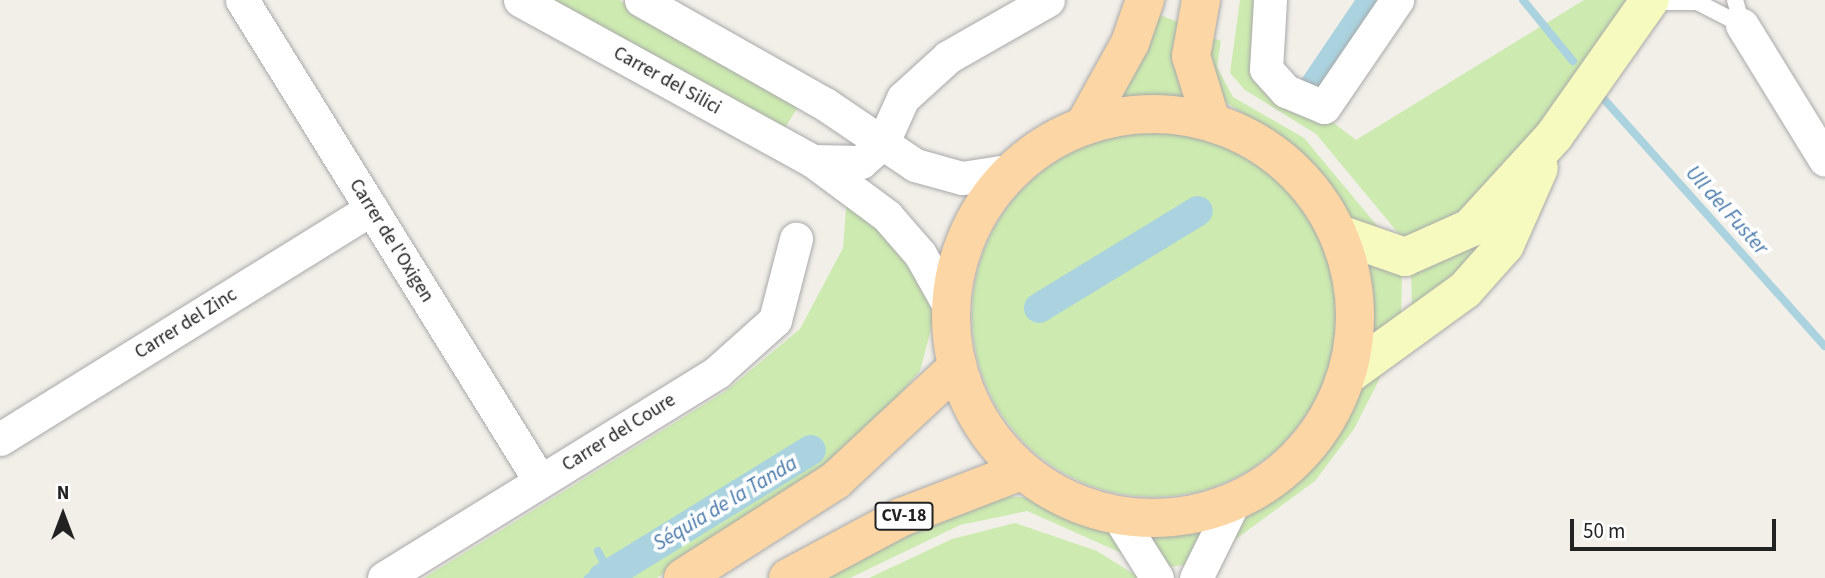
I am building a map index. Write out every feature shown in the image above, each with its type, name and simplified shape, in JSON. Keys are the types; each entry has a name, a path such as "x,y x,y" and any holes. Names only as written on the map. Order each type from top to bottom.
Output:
{"main road":[{"path":"1084,127 1130,43 1145,0"},
{"path":"1201,0 1191,56 1210,121"},
{"path":"1339,234 1405,257 1448,243 1470,228 1554,136 1649,1"},
{"path":"1349,374 1355,305 1339,234 1306,183 1279,157 1210,121 1143,115 1084,127 1013,170 969,234 951,309 957,366 981,422 1021,471 1068,499 1118,516 1178,517 1233,503 1305,451 1349,374 1465,290 1505,245 1554,136"},
{"path":"683,578 836,480 957,366"},
{"name":"CV-18","path":"789,578 902,517 1021,471"}],"street":[{"name":"Carrer de l'Oxigen","path":"242,0 540,481"},
{"name":"Carrer del Silici","path":"520,0 813,161 887,216 920,254 951,309"},
{"path":"640,0 825,104 936,174 962,178 1013,170"},
{"path":"883,142 904,98 960,49 1048,0"},
{"path":"1270,0 1266,69 1286,91 1324,107 1397,0"},
{"path":"1738,13 1825,160"},
{"path":"825,104 874,106 904,98"},
{"name":"Carrer del Silici","path":"813,161 861,162 883,142"},
{"name":"Carrer del Zinc","path":"0,439 371,209"},
{"name":"Carrer del Coure","path":"384,578 717,372 775,320 796,239"},
{"path":"1196,578 1233,503"},
{"path":"1118,516 1157,578"}],"lane":[{"path":"1649,1 1697,2 1738,13"}],"green space":[{"path":"548,0 619,0 801,102 783,131"},
{"path":"1240,0 1268,0 1264,69 1356,140 1584,0 1635,0 1501,184 1409,246 1316,134 1245,90 1230,73"},
{"path":"1155,13 1178,22 1188,101 1116,100"},
{"path":"1209,36 1221,41 1217,67 1233,97 1304,138 1394,246 1353,224 1300,152 1224,101 1209,75"},
{"path":"1154,133 1190,136 1224,147 1255,163 1283,186 1306,214 1322,245 1333,279 1336,315 1333,351 1322,385 1306,416 1283,444 1255,467 1224,483 1190,494 1154,497 1118,494 1084,483 1053,467 1025,444 1002,416 986,385 975,351 972,315 975,279 986,245 1002,214 1025,186 1053,163 1084,147 1118,136"},
{"path":"847,196 895,233 935,314 920,371 860,440 657,578 424,578 726,391 800,329 843,248"},
{"path":"1511,219 1412,315 1411,267"},
{"path":"1365,257 1401,267 1402,275 1401,320 1372,335"},
{"path":"1383,372 1354,429 1315,481 1229,544 1230,520 1308,471 1338,434 1366,376"},
{"path":"1003,496 1033,498 1107,527 1126,555 1027,511 960,525 850,578 817,578 911,530"},
{"path":"1015,523 1097,551 1140,578 869,578 952,539"},
{"path":"1206,530 1192,564 1161,568 1151,536"}],"waterway":[{"name":"Séquia de la Tanda","path":"1307,98 1373,0"},
{"name":"Ull del Fuster","path":"1523,0 1573,61"},
{"name":"Ull del Fuster","path":"1602,97 1825,346"},
{"name":"Séquia de la Tanda","path":"1039,308 1198,211"},
{"name":"Séquia de la Tanda","path":"603,578 811,450"},
{"path":"588,578 606,567 598,551"}]}
